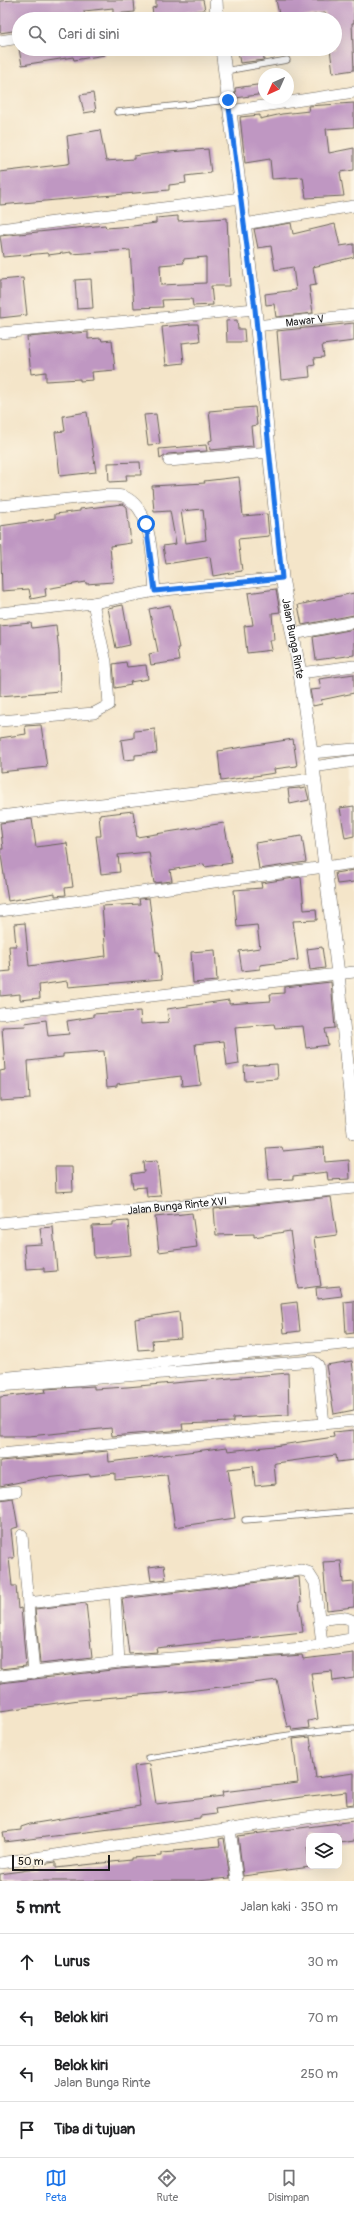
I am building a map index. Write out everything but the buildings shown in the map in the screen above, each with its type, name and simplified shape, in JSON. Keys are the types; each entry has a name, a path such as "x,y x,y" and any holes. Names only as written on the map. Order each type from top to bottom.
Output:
{"street":[{"path":"216,0 217,12"},
{"path":"0,41 12,39"},
{"name":"Jalan Bunga Rinte","path":"223,56 255,309 282,578 300,674 311,753 323,868 338,974 354,1133"},
{"path":"229,105 354,92"},
{"path":"0,229 241,198"},
{"path":"244,224 354,206"},
{"path":"0,333 255,309"},
{"name":"Mawar V","path":"256,326 354,315"},
{"path":"169,461 269,452"},
{"path":"0,506 108,494 123,496 140,510 146,524 155,591"},
{"path":"0,613 93,603 155,591 282,578"},
{"path":"0,721 94,713 109,705 106,662 93,603"},
{"path":"293,634 354,622"},
{"path":"300,674 354,666"},
{"path":"311,753 354,749"},
{"path":"0,816 313,773 354,761"},
{"path":"0,911 354,864"},
{"path":"0,1014 354,972"},
{"name":"Jalan Bunga Rinte XVI","path":"0,1223 354,1188"},
{"path":"0,1378 354,1342"},
{"path":"0,1386 313,1361 318,1365 324,1424"},
{"path":"0,1454 354,1421"},
{"path":"0,1493 16,1491"},
{"path":"22,1535 34,1673"},
{"path":"28,1603 301,1570 308,1572 315,1583 322,1644"},
{"path":"115,1593 119,1662"},
{"path":"0,1676 119,1662 303,1648 351,1639 353,1636 354,1621 350,1618 345,1617 319,1620"},
{"path":"0,1863 354,1811"},
{"path":"230,1829 237,1881"}],"lane":[{"path":"225,71 287,60"},
{"path":"117,112 229,105"},
{"path":"245,1520 354,1511"},
{"path":"148,1758 241,1744 302,1732 354,1728"}],"route":[{"path":"146,524 150,542 155,591 282,578 255,309 228,100"}]}
